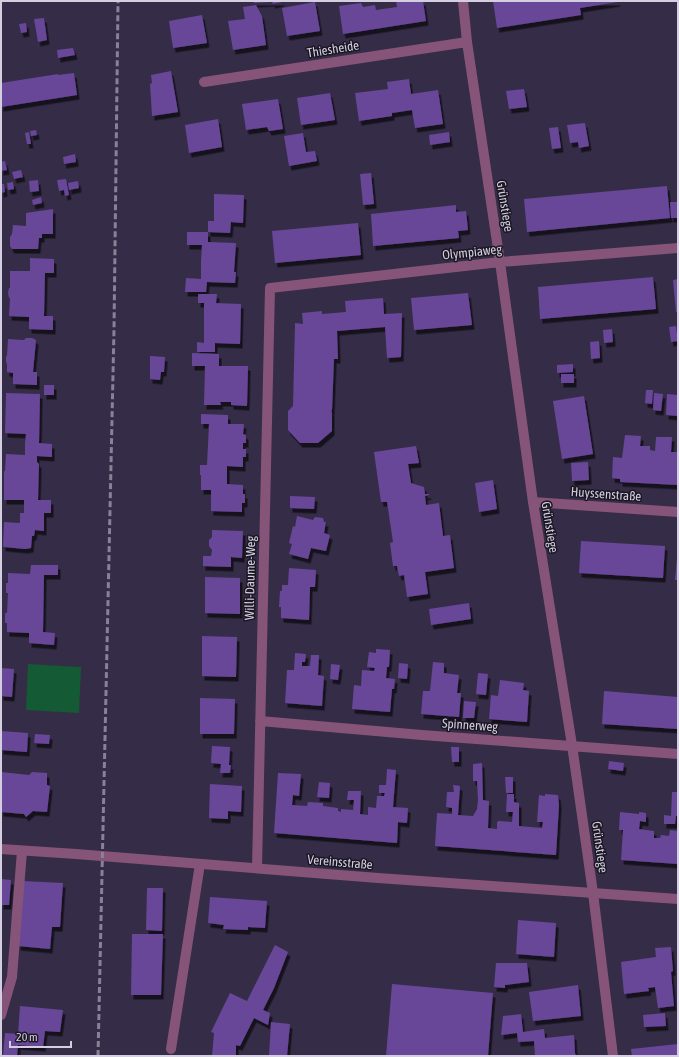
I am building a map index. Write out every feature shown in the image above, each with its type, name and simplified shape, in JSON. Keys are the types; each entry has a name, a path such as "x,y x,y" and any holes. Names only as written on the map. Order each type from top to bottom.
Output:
{"street":[{"name":"Grünstiege","path":"463,1 467,42 500,262 533,502 572,745 593,893 613,1056"},
{"name":"Thiesheide","path":"204,82 467,42"},
{"name":"Olympiaweg","path":"270,288 500,262 678,248"},
{"name":"Willi-Daume-Weg","path":"257,868 270,288"},
{"name":"Huyssenstraße","path":"533,502 678,512"},
{"name":"Spinnerweg","path":"260,721 422,735 678,754"},
{"name":"Vereinsstraße","path":"1,850 678,899"},
{"path":"1,1016 12,977 22,851"},
{"path":"171,1049 200,864"}],"green space":[{"path":"28,664 81,667 79,713 26,710"}],"building":[{"path":"254,1 282,2 273,4 272,2 254,3"},
{"path":"396,1 423,1 426,21 343,34 339,6 361,3 363,7 375,5 376,10 397,7"},
{"path":"493,1 618,2 580,8 581,15 497,28"},
{"path":"315,2 320,31 287,36 282,8"},
{"path":"256,5 262,16 266,45 233,50 228,21 245,19 243,7"},
{"path":"202,15 207,43 173,48 169,21"},
{"path":"44,18 47,40 38,42 34,19"},
{"path":"26,23 27,32 21,33 19,24"},
{"path":"73,48 75,55 58,58 57,50"},
{"path":"171,71 178,112 152,116 150,84 152,83 151,75"},
{"path":"74,73 77,95 1,107 1,83"},
{"path":"409,79 411,94 438,90 443,124 415,128 412,110 392,113 392,116 359,121 355,93 388,89 387,82"},
{"path":"524,89 527,107 509,109 506,91"},
{"path":"330,93 335,120 301,125 297,98"},
{"path":"278,99 283,129 269,131 267,127 246,130 242,104"},
{"path":"218,119 222,147 189,153 185,125"},
{"path":"585,123 589,146 579,148 578,142 570,143 567,125"},
{"path":"558,127 561,148 552,149 549,128"},
{"path":"36,130 37,135 31,136 30,131"},
{"path":"29,132 31,144 27,144 25,133"},
{"path":"449,132 450,142 430,145 429,135"},
{"path":"303,133 306,152 315,151 317,161 289,166 284,136"},
{"path":"75,154 76,162 64,164 63,157"},
{"path":"5,161 7,170 1,171 1,162"},
{"path":"21,170 23,177 14,179 12,172"},
{"path":"371,173 374,204 363,205 360,174"},
{"path":"66,179 69,195 65,196 64,190 59,191 57,180"},
{"path":"38,180 39,191 30,192 29,181"},
{"path":"78,181 79,188 69,190 68,183"},
{"path":"13,182 14,189 8,190 7,183"},
{"path":"1,184 4,184 5,192 1,193"},
{"path":"667,186 670,218 527,232 524,199"},
{"path":"214,194 244,195 243,223 231,222 230,233 208,232 208,221 214,221"},
{"path":"41,197 42,203 33,205 32,200"},
{"path":"670,202 678,202 678,218 671,218"},
{"path":"456,205 456,212 466,211 468,230 458,231 459,238 373,246 371,214"},
{"path":"53,209 53,234 42,234 42,238 39,238 38,249 12,249 10,246 10,237 12,234 13,225 26,226 26,213"},
{"path":"358,223 361,255 275,263 272,231"},
{"path":"187,232 208,232 208,242 236,243 234,272 236,272 235,283 207,282 206,292 185,292 186,278 201,279 202,245 187,245"},
{"path":"30,258 54,259 54,273 45,273 44,316 53,316 53,330 29,329 29,317 9,316 10,298 8,293 10,288 10,271 30,271"},
{"path":"653,277 656,309 540,319 538,287"},
{"path":"678,279 678,312 676,312 673,280"},
{"path":"468,293 472,325 414,330 411,298"},
{"path":"198,294 217,294 216,303 241,304 240,344 215,343 215,352 197,352 197,342 204,343 204,303 198,303"},
{"path":"383,298 384,314 402,313 401,357 387,358 385,327 337,331 338,359 334,359 331,411 332,431 318,443 300,443 288,430 288,411 293,406 295,323 303,324 302,313 322,311 322,314 346,312 345,301"},
{"path":"676,326 678,341 671,342 669,327"},
{"path":"612,329 613,342 604,343 603,330"},
{"path":"26,338 36,340 33,372 37,372 37,385 13,384 13,373 7,372 6,357 8,339 24,340"},
{"path":"599,341 600,358 591,359 590,342"},
{"path":"192,353 219,354 219,366 248,366 247,406 231,405 231,402 220,402 221,405 204,405 205,366 192,366"},
{"path":"150,356 165,357 164,372 161,372 160,380 150,379"},
{"path":"573,364 573,372 557,373 557,365"},
{"path":"561,374 574,374 574,383 561,383"},
{"path":"44,385 54,385 54,395 44,395"},
{"path":"646,390 653,390 652,404 645,403"},
{"path":"6,393 40,394 39,443 52,444 52,457 37,456 37,462 39,464 38,500 51,500 51,513 44,513 44,531 35,530 34,536 32,536 31,548 25,549 3,546 4,522 20,523 20,513 24,513 24,500 4,500 4,471 6,454 25,455 26,434 5,433"},
{"path":"654,393 663,394 661,411 653,410"},
{"path":"667,394 678,395 678,416 666,415"},
{"path":"584,396 593,454 562,459 553,401"},
{"path":"201,414 228,415 228,424 244,424 243,434 246,435 246,443 243,443 243,449 246,449 246,457 243,457 243,467 227,466 227,484 243,485 245,503 242,503 242,512 211,511 211,490 201,490 200,465 207,465 209,424 201,424"},
{"path":"625,435 641,436 640,446 650,446 650,450 655,451 656,437 672,437 671,452 678,452 678,485 620,482 620,479 612,478 613,457 622,458"},
{"path":"416,446 419,463 408,464 411,483 424,487 425,494 429,494 425,496 426,505 439,503 443,536 450,535 454,568 425,572 428,594 407,597 404,575 399,576 397,566 393,566 390,543 393,542 387,502 381,502 374,452"},
{"path":"588,462 589,480 572,481 571,463"},
{"path":"493,480 497,509 479,512 475,483"},
{"path":"290,496 315,497 314,509 290,508"},
{"path":"297,516 313,520 315,517 323,518 324,522 326,522 324,533 330,535 326,551 311,548 308,559 289,554 292,544 289,543 293,526 295,527"},
{"path":"212,530 243,531 242,558 231,557 231,567 203,566 203,556 211,556 212,550 209,546 209,540 212,537"},
{"path":"581,541 665,546 663,578 579,573"},
{"path":"677,558 678,580 675,580"},
{"path":"31,565 58,565 58,575 44,575 43,632 55,633 54,645 29,643 29,633 7,632 5,613 7,613 8,593 6,593 6,583 8,583 8,573 30,574"},
{"path":"289,568 316,570 315,587 310,587 309,620 281,618 281,607 279,607 280,591 282,591 282,585 288,585"},
{"path":"205,577 240,578 240,614 205,613"},
{"path":"469,603 471,619 431,625 429,609"},
{"path":"202,636 237,637 236,677 202,676"},
{"path":"376,649 390,650 389,667 387,667 386,678 395,679 394,689 392,689 390,712 352,709 354,685 361,686 362,670 374,671 375,668 367,667 369,652 376,653"},
{"path":"295,653 306,654 305,662 302,662 302,666 310,666 311,655 319,655 318,675 324,676 322,706 285,703 287,670 294,670"},
{"path":"433,662 444,663 444,673 459,675 457,693 461,693 459,717 421,714 423,691 430,691"},
{"path":"399,663 408,664 407,679 398,678"},
{"path":"331,664 340,665 338,680 330,679"},
{"path":"1,668 14,669 12,697 1,696"},
{"path":"478,673 488,674 486,695 476,694"},
{"path":"500,680 524,683 523,690 529,691 527,722 489,719 491,695 498,696"},
{"path":"604,691 678,697 678,729 602,724"},
{"path":"200,698 235,699 234,734 200,734"},
{"path":"464,701 476,702 474,718 463,718"},
{"path":"1,731 28,733 27,752 1,750"},
{"path":"35,734 50,735 49,744 34,743"},
{"path":"212,746 230,747 230,773 220,773 221,764 211,763"},
{"path":"451,747 459,747 459,762 452,762"},
{"path":"609,761 624,763 623,771 608,769"},
{"path":"482,763 483,800 489,801 488,828 497,829 497,822 499,821 512,822 513,812 506,812 507,794 514,794 514,802 519,803 519,826 542,828 543,822 537,822 539,795 558,795 559,805 556,855 435,846 437,813 452,814 452,808 446,807 447,792 454,792 453,785 460,786 458,815 473,816 477,809 477,781 473,781 473,764"},
{"path":"387,769 396,770 393,807 408,808 407,823 398,822 397,843 274,833 278,773 301,774 299,796 293,795 292,805 307,806 308,802 323,803 323,806 338,808 338,811 341,812 341,809 353,810 354,800 347,800 348,791 361,791 360,814 368,815 368,807 376,808 377,796 384,796 385,793 379,793 379,785 386,785"},
{"path":"1,772 29,775 32,772 47,773 47,785 50,786 47,812 33,811 26,817 24,814 1,812"},
{"path":"505,777 513,777 513,793 506,793"},
{"path":"319,782 330,783 329,798 317,797"},
{"path":"210,784 242,786 241,812 228,811 228,819 209,818"},
{"path":"672,792 678,792 678,816 676,816 675,824 664,824 664,815 671,816"},
{"path":"620,812 639,814 639,812 646,813 646,822 640,821 639,829 654,831 654,838 660,838 661,835 669,836 670,830 678,831 678,864 621,860 623,830 619,830"},
{"path":"1,879 11,880 9,905 1,905"},
{"path":"23,881 63,883 60,927 52,927 50,949 18,946"},
{"path":"147,888 163,888 162,931 146,930"},
{"path":"210,897 267,901 265,928 248,927 248,930 223,929 224,925 208,923"},
{"path":"518,920 556,923 554,957 516,954"},
{"path":"132,934 163,934 161,995 131,995"},
{"path":"275,945 288,952 274,988 263,1010 270,1013 268,1025 254,1018 240,1046 236,1045 236,1056 212,1056 214,1033 211,1032 230,993 247,1001"},
{"path":"671,947 673,971 671,972 674,1006 658,1008 655,987 648,988 649,991 624,994 621,962 656,957 655,948"},
{"path":"496,963 527,963 529,982 505,985 505,988 494,987"},
{"path":"392,984 493,993 488,1056 386,1056"},
{"path":"578,985 581,1016 533,1021 529,992"},
{"path":"20,1006 63,1010 60,1032 45,1031 43,1047 18,1045 17,1056 3,1056 5,1033 18,1034"},
{"path":"665,1013 666,1026 644,1027 643,1015"},
{"path":"521,1014 523,1032 544,1029 545,1038 574,1035 576,1056 535,1056 534,1041 518,1042 517,1033 501,1035 503,1016"},
{"path":"271,1022 290,1024 287,1056 269,1056"},
{"path":"678,1044 678,1056 632,1056 631,1049"}],"railway":[{"path":"98,1056 114,329 118,1"}]}
